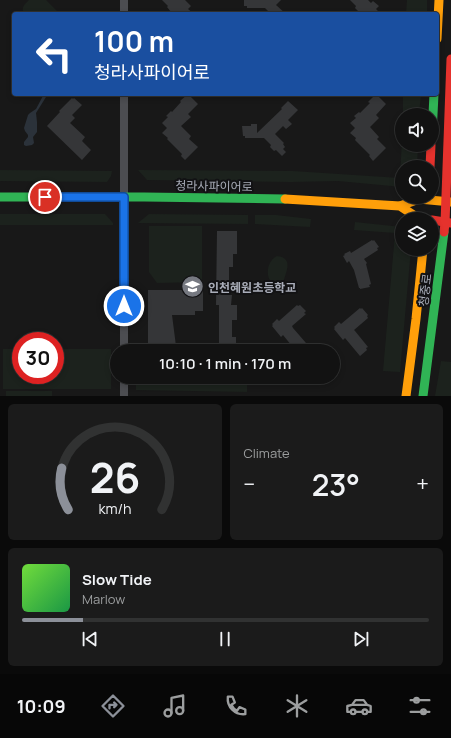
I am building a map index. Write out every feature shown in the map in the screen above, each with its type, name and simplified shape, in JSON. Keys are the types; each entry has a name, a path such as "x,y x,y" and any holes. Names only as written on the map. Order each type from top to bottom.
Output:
{"main road":[{"path":"438,12 439,0"},
{"name":"청중로","path":"423,396 448,223 448,201 446,187 451,59"},
{"path":"433,108 434,96"},
{"name":"청라사파이어로","path":"0,197 267,198 400,206"},
{"path":"400,206 420,199 426,209"},
{"path":"400,206 418,218 426,209 448,201"},
{"name":"청중로","path":"406,396 422,256"}],"street":[{"path":"124,0 124,12"},
{"path":"124,96 124,344"},
{"path":"124,384 124,396"}],"shaded area":[{"path":"29,0 46,0 58,12 24,12 24,5"},
{"path":"407,0 427,0 427,12 406,12"},
{"path":"43,96 47,96 36,113 37,132 33,137 34,143 26,146 24,145 24,142 28,135 24,128 28,115 36,109"},
{"path":"403,96 421,96 420,108 403,108"},
{"path":"401,152 418,152 417,160 401,160"},
{"path":"0,170 112,171 107,182 0,181"},
{"path":"138,170 293,171 395,178 395,186 338,181 291,182 147,180"},
{"path":"0,214 105,214 113,225 0,225"},
{"path":"149,214 248,215 248,224 138,223"},
{"path":"255,215 276,215 311,219 310,227 255,224"},
{"path":"355,222 395,226 395,233 354,230"},
{"path":"149,226 202,226 202,282 157,283 149,272"},
{"path":"395,233 395,256 410,256 400,372 383,371"},
{"path":"277,256 283,257 286,260 288,267 282,286 272,283 268,274 270,263"},
{"path":"3,349 12,349 12,384 64,384 64,349 110,349 111,389 3,389"},
{"path":"441,361 451,362 451,396 435,396"},
{"path":"136,384 247,384 247,392 136,390"},
{"path":"6,391 52,391 52,396 6,396"}],"building":[{"path":"162,0 185,0 191,6 188,9 192,12 171,12 167,7 168,6"},
{"path":"244,0 281,0 276,5 284,12 269,12 265,8 247,8 247,6 244,6"},
{"path":"350,0 368,0 371,3 373,1 379,6 376,9 379,12 359,12 355,8 356,6"},
{"path":"186,96 190,96 198,104 188,114 191,117 181,126 191,136 189,139 198,147 185,160 181,156 182,154 162,133 167,128 162,123 168,117 166,116 181,102 180,101"},
{"path":"374,96 378,96 386,104 376,115 379,118 370,127 379,137 377,139 386,148 373,161 369,156 370,155 350,133 355,128 350,123 356,118 354,116 359,112 360,113 370,103 368,102"},
{"path":"72,98 82,105 72,115 75,118 70,123 85,137 82,141 91,150 82,160 47,126"},
{"path":"288,101 298,110 288,120 292,124 286,129 283,126 275,134 284,143 283,144 285,147 283,149 286,152 282,156 270,147 271,145 264,138 245,138 245,136 243,136 242,126 257,124 257,133 282,109 281,108"},
{"path":"217,231 237,231 237,254 233,254 233,267 229,267 229,295 232,295 231,305 237,305 237,320 232,320 232,337 236,337 236,344 219,344 219,305 216,305"},
{"path":"374,240 379,247 377,248 378,250 364,259 367,263 371,284 369,285 370,287 360,289 354,270 349,261 347,263 343,256 345,255 344,254 350,251 351,253"},
{"path":"148,290 203,290 203,311 195,311 195,315 172,315 176,344 148,344"},
{"path":"297,305 300,305 306,311 304,313 306,314 292,326 306,343 290,344 283,335 281,337 272,326 277,319 279,321"},
{"path":"360,308 362,308 368,315 368,318 354,330 368,347 366,348 367,350 360,356 345,338 343,340 334,327 339,322 341,324"}],"traffic: fast":[{"path":"433,108 434,96"},
{"path":"0,197 285,199"},
{"path":"423,396 444,232"}],"traffic: slow":[{"path":"438,12 439,0"},
{"path":"285,199 400,206 409,212"},
{"path":"400,206 419,199 451,202"},
{"path":"406,396 422,256"}],"traffic: jam":[{"path":"444,232 451,59"},
{"path":"430,160 431,152"},
{"path":"439,221 451,223"}],"place":[{"name":"인천혜원초등학교","path":"193,287"}],"route":[{"path":"45,197 124,197 124,306"}]}
